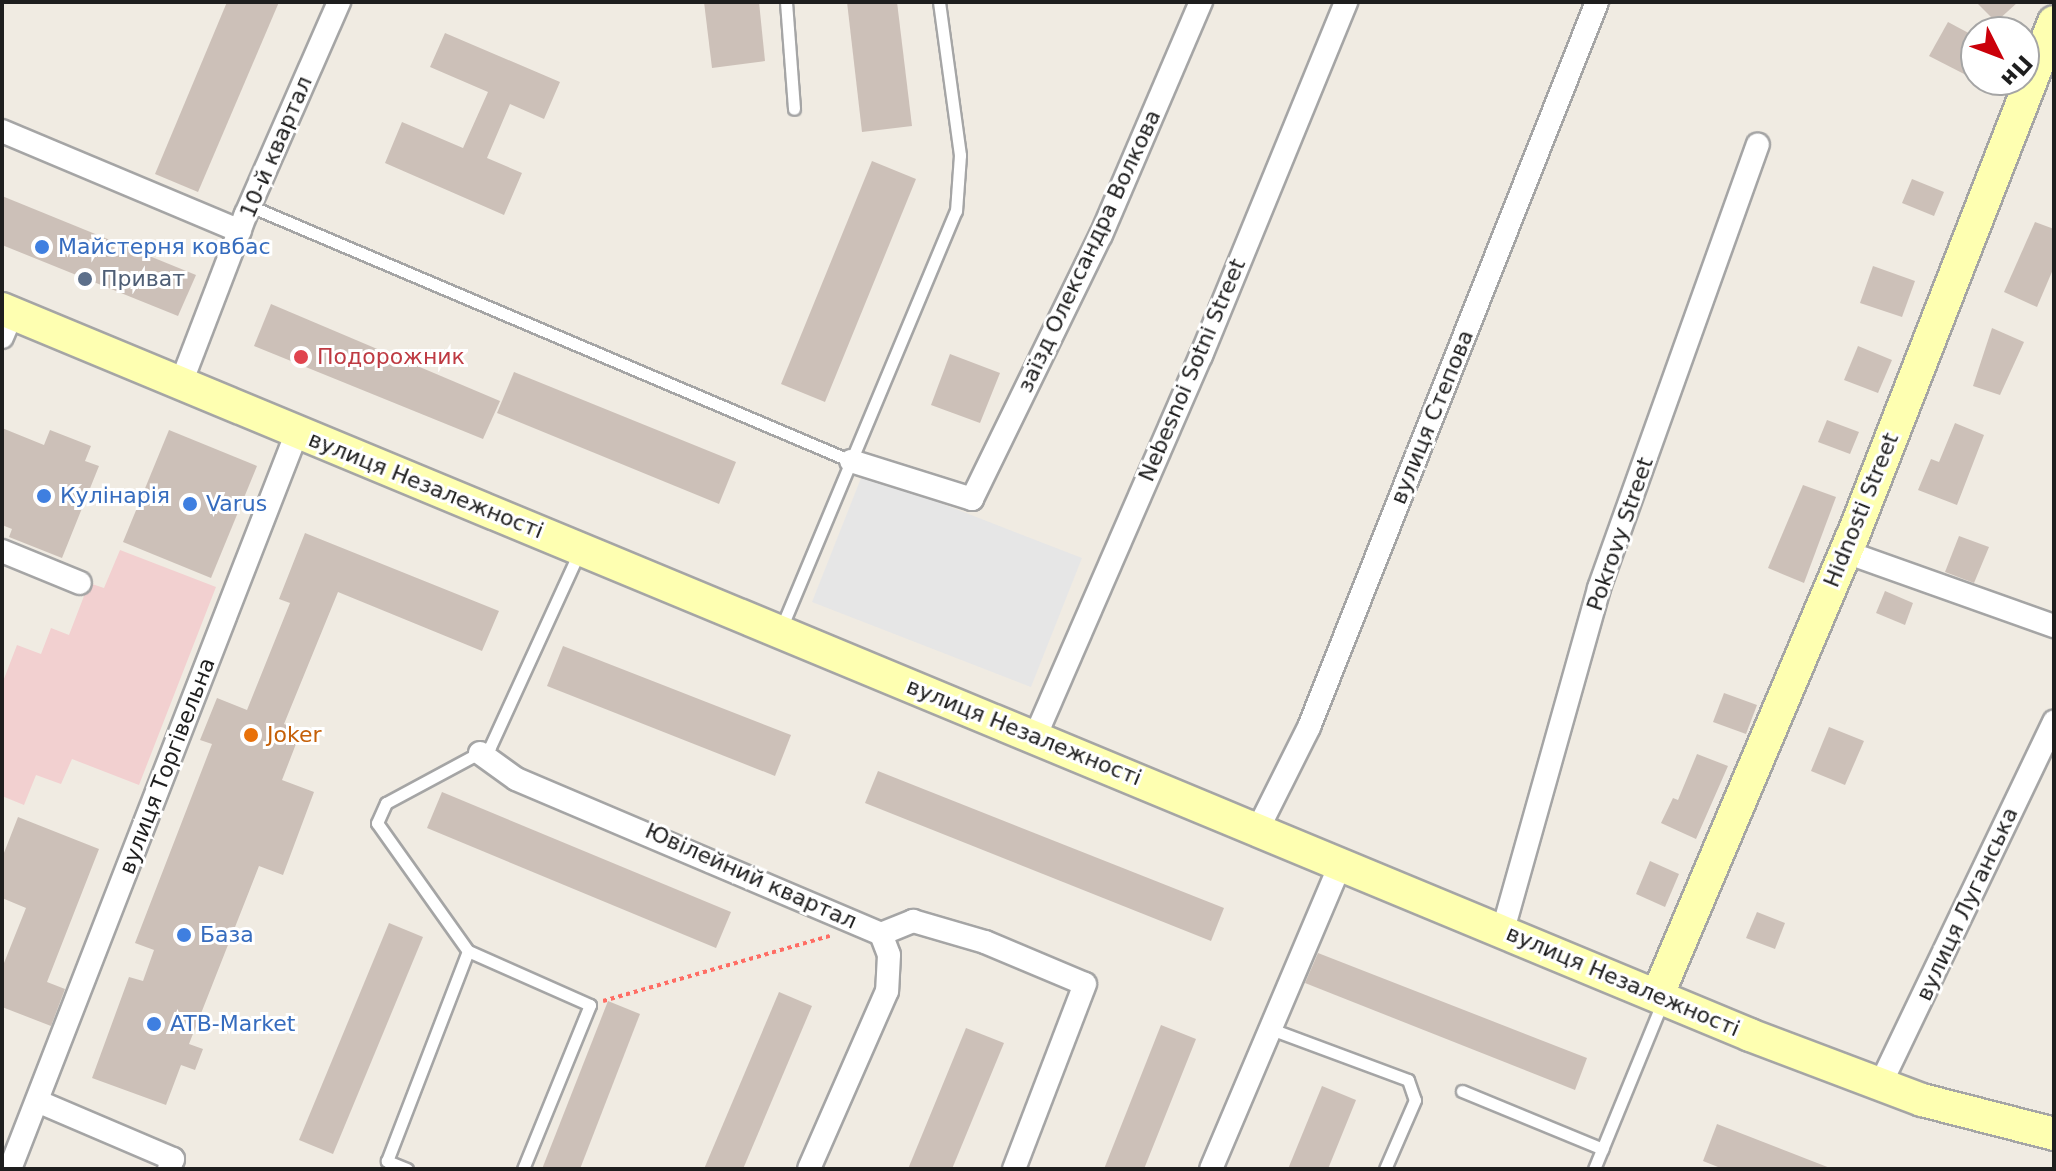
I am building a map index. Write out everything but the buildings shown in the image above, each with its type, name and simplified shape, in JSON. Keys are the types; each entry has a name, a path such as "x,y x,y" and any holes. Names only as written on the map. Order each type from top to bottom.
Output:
{"main road":[{"name":"Hidnosti Street","path":"1661,995 1846,552 2054,22"},
{"name":"вулиця Незалежності","path":"5,320 181,383 1880,1085 2054,1134"}],"street":[{"name":"10-й квартал","path":"181,383 250,206 339,2"},
{"name":"заїзд Олександра Волкова","path":"851,461 972,499 1101,235 1201,2"},
{"name":"Nebesnoi Sotni Street","path":"1035,737 1201,356 1346,2"},
{"name":"вулиця Степова","path":"1258,829 1309,727 1597,2"},
{"path":"2,131 240,231"},
{"name":"Pokrovy Street","path":"1503,930 1599,588 1758,145"},
{"name":"вулиця Торгівельна","path":"10,1169 297,432"},
{"path":"2,551 80,583"},
{"path":"1846,552 2054,626"},
{"name":"вулиця Луганська","path":"1880,1085 2054,722"},
{"name":"Ювілейний квартал","path":"480,753 516,779 872,929 889,955 887,991 809,1169"},
{"path":"1211,1169 1341,863"},
{"path":"872,929 913,921 985,942 1085,984 1014,1169"},
{"path":"37,1101 173,1159 169,1169"}],"lane":[{"path":"786,2 794,109"},
{"path":"780,632 956,211 960,155 939,2"},
{"path":"250,206 851,461"},
{"path":"523,1169 590,1005 468,951 377,823 386,803 490,747 580,549"},
{"path":"407,1169 387,1161 468,951"},
{"path":"1594,1169 1661,995"},
{"path":"1271,1029 1408,1080 1415,1100 1385,1169"},
{"path":"1462,1091 1603,1149"}],"path":[{"path":"590,1005 872,929"}],"shaded area":[{"path":"863,473 1082,558 1031,687 812,602"},
{"path":"120,550 216,587 139,785 72,759 61,784 36,775 24,805 2,796 2,684 17,645 41,654 51,628 69,635 89,583 104,588"}],"place":[{"name":"Майстерня ковбас","path":"42,247"},
{"name":"Приват","path":"85,279"},
{"name":"Подорожник","path":"301,357"},
{"name":"Кулінарія","path":"44,496"},
{"name":"Varus","path":"190,504"},
{"name":"Joker","path":"251,735"},
{"name":"База","path":"184,935"},
{"name":"ATB-Market","path":"154,1024"}]}
